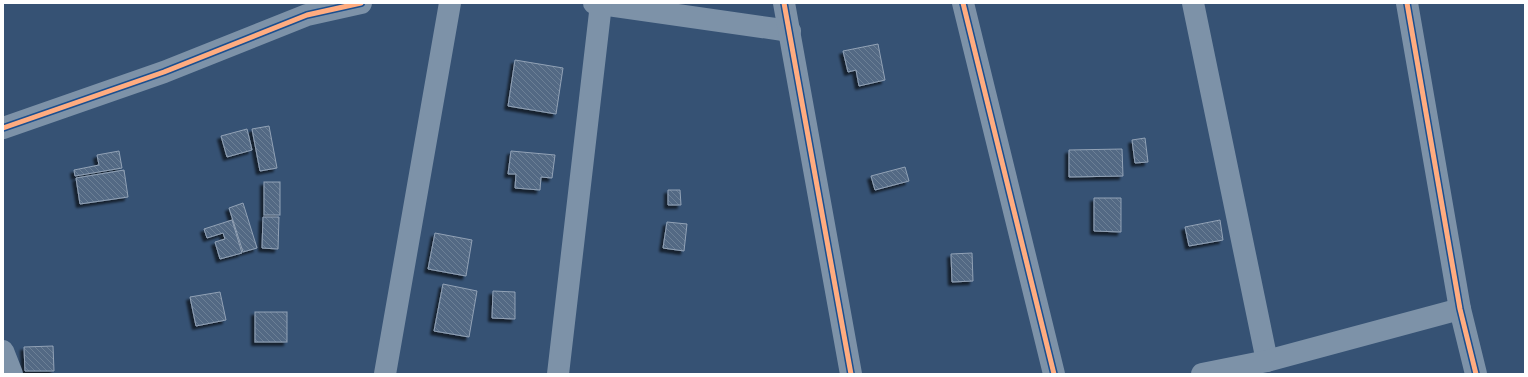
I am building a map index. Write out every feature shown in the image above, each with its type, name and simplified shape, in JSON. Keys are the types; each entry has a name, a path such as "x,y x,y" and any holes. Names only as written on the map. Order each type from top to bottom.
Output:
{"street":[{"path":"3,128 164,72 307,15 361,3"},
{"path":"385,374 450,3"},
{"path":"784,3 851,374"},
{"path":"963,3 1054,374"},
{"path":"1194,3 1268,361"},
{"path":"1407,3 1460,309 1476,374"},
{"path":"558,374 597,4 790,31"},
{"path":"1202,374 1268,361 1460,309"},
{"path":"3,351 12,374"}],"building":[{"path":"878,44 885,80 859,86 856,70 848,72 843,51"},
{"path":"515,60 563,68 556,114 508,106"},
{"path":"269,126 277,168 260,171 252,129"},
{"path":"247,129 252,150 227,157 221,136"},
{"path":"1145,138 1148,162 1135,163 1132,140"},
{"path":"1122,149 1123,176 1069,177 1069,150"},
{"path":"119,151 122,168 75,176 74,170 99,165 97,155"},
{"path":"511,151 555,155 552,178 541,177 540,190 515,188 516,174 508,174"},
{"path":"905,167 909,181 875,190 871,176"},
{"path":"124,170 128,197 80,204 76,178"},
{"path":"264,182 280,182 280,215 264,215"},
{"path":"668,190 680,190 681,205 668,205"},
{"path":"1094,198 1121,198 1121,232 1094,231"},
{"path":"243,203 257,248 243,252 229,208"},
{"path":"263,217 279,217 278,249 262,248"},
{"path":"232,220 242,253 220,259 215,242 225,239 223,233 207,238 204,229"},
{"path":"1220,220 1223,240 1189,246 1185,227"},
{"path":"667,222 687,224 684,251 663,248"},
{"path":"435,233 472,240 466,276 428,269"},
{"path":"972,253 973,281 952,282 951,254"},
{"path":"443,284 477,291 469,337 434,331"},
{"path":"493,291 515,292 515,319 492,318"},
{"path":"220,292 226,320 196,326 190,297"},
{"path":"255,312 287,312 287,342 255,342"},
{"path":"53,346 54,371 25,371 24,347"}],"cycle path":[{"path":"3,128 164,72 307,15 361,3"},
{"path":"784,3 851,374"},
{"path":"963,3 1054,374"},
{"path":"1407,3 1460,309 1476,374"}]}
